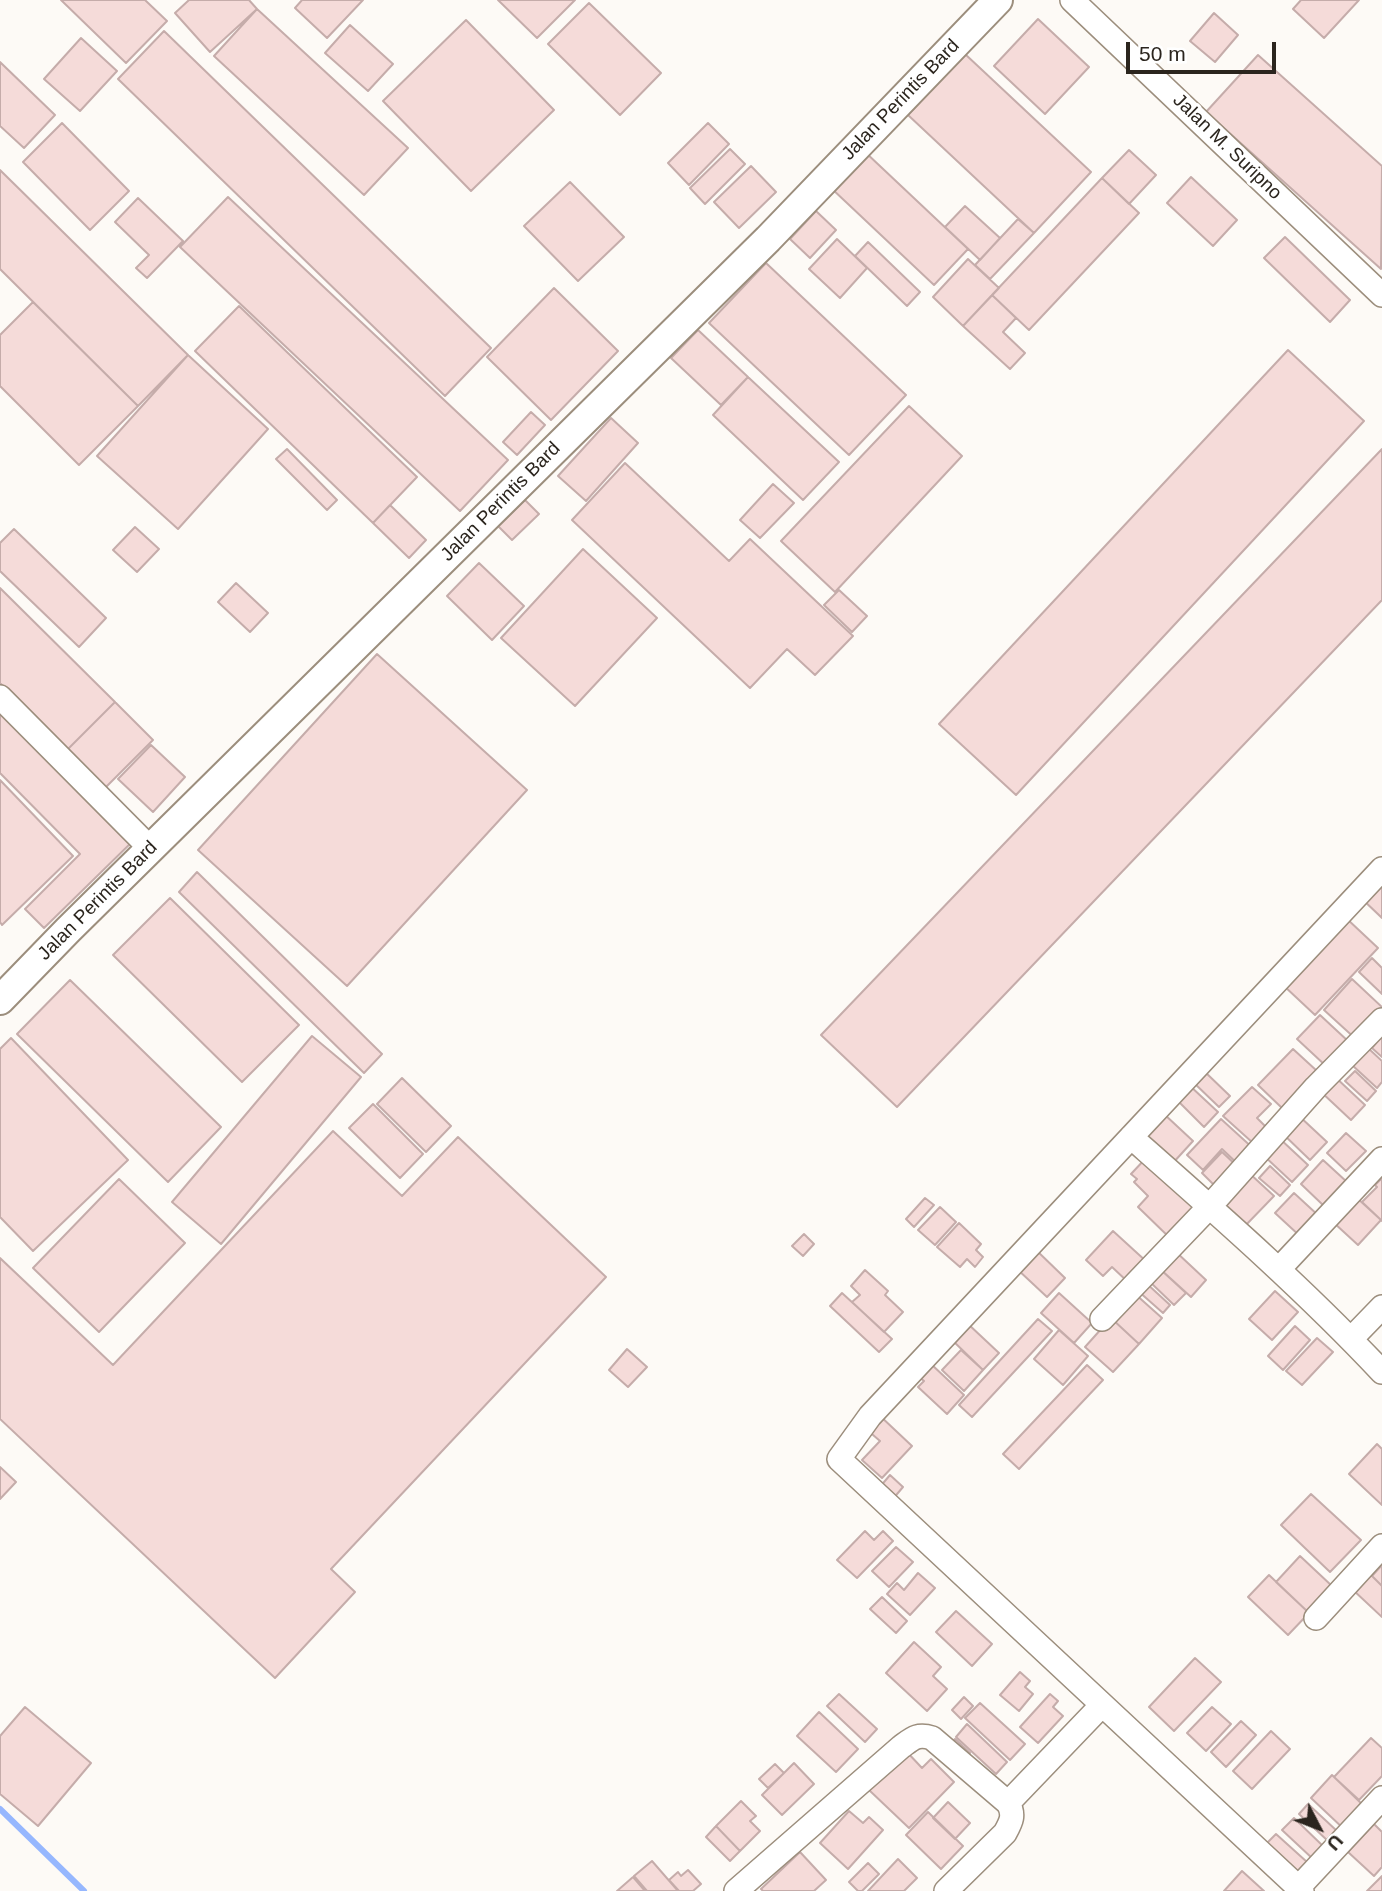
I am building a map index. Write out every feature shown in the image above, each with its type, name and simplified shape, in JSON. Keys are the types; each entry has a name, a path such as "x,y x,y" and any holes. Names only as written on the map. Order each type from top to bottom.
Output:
{"street":[{"name":"Jalan Perintis Bard","path":"0,1000 768,239 998,0"},
{"name":"Jalan M. Suripno","path":"1072,0 1382,295"},
{"path":"0,697 151,849"},
{"path":"1382,869 870,1416 839,1459 1101,1704 1289,1886 1382,1798"},
{"path":"1102,1319 1210,1206 1316,1087 1382,1020"},
{"path":"1131,1137 1279,1269 1352,1339 1382,1372"},
{"path":"1279,1269 1382,1159"},
{"path":"1352,1339 1382,1307"},
{"path":"1316,1618 1382,1546"},
{"path":"1008,1804 1101,1704"},
{"path":"736,1891 901,1747 913,1738 923,1735 932,1738 1008,1804 1012,1811 1012,1821 1005,1833 946,1891"}],"building":[{"path":"61,0 145,0 167,21 126,63"},
{"path":"189,0 249,0 257,9 210,52 175,13"},
{"path":"302,0 363,0 327,38 295,8"},
{"path":"498,0 575,0 537,38"},
{"path":"1301,0 1359,0 1324,38 1293,9"},
{"path":"589,3 661,73 620,115 548,44"},
{"path":"257,9 408,148 364,195 214,56"},
{"path":"1214,13 1238,35 1215,62 1190,41"},
{"path":"1038,19 1089,67 1045,114 994,66"},
{"path":"466,20 554,110 471,191 383,101"},
{"path":"350,25 393,64 368,91 325,53"},
{"path":"164,31 491,348 445,396 118,79"},
{"path":"81,38 117,71 80,111 44,79"},
{"path":"965,54 1091,172 1034,233 908,115"},
{"path":"1258,55 1382,166 1381,269 1206,112"},
{"path":"0,62 55,115 24,148 0,126"},
{"path":"62,123 129,191 90,230 23,162"},
{"path":"708,123 729,144 689,185 668,163"},
{"path":"730,149 745,164 705,204 690,188"},
{"path":"1129,150 1156,175 1129,204 1102,178"},
{"path":"864,151 968,249 934,285 830,187"},
{"path":"751,166 776,192 739,228 714,202"},
{"path":"0,170 188,355 138,406 0,269"},
{"path":"1191,177 1237,220 1213,246 1167,203"},
{"path":"1102,178 1139,213 1029,330 992,295"},
{"path":"570,182 624,237 578,281 524,226"},
{"path":"228,197 508,460 460,511 180,247"},
{"path":"138,198 183,241 147,278 136,268 149,255 115,222"},
{"path":"965,206 1000,238 980,260 945,227"},
{"path":"816,211 836,230 810,258 790,239"},
{"path":"1018,219 1034,233 990,279 975,265"},
{"path":"1285,237 1350,300 1330,322 1264,258"},
{"path":"837,239 867,268 840,298 809,269"},
{"path":"868,242 920,292 907,306 855,256"},
{"path":"968,259 999,288 963,326 933,297"},
{"path":"766,263 906,395 849,455 709,323"},
{"path":"554,288 618,351 551,420 487,357"},
{"path":"992,295 1016,318 1003,332 1025,353 1010,369 963,326"},
{"path":"33,302 138,406 79,465 0,386 0,335"},
{"path":"239,306 417,477 373,523 195,351"},
{"path":"698,330 748,377 721,405 671,358"},
{"path":"1288,350 1364,421 1016,795 939,724"},
{"path":"188,355 268,429 178,529 97,456"},
{"path":"748,377 839,462 803,500 713,415"},
{"path":"909,406 962,456 835,592 781,541"},
{"path":"531,412 545,425 517,455 503,442"},
{"path":"611,418 638,443 586,501 558,476"},
{"path":"287,449 337,500 327,510 276,459"},
{"path":"1382,449 1382,600 897,1107 821,1035"},
{"path":"625,463 729,561 750,539 853,636 815,675 787,649 750,688 572,520"},
{"path":"773,484 794,503 760,538 740,520"},
{"path":"525,500 539,514 512,540 498,526"},
{"path":"390,505 426,540 409,558 373,523"},
{"path":"135,527 159,549 137,572 113,550"},
{"path":"14,529 106,618 79,647 0,571 0,543"},
{"path":"583,549 657,618 575,706 501,638"},
{"path":"479,563 524,606 492,640 447,596"},
{"path":"236,583 268,613 250,632 218,602"},
{"path":"0,588 115,702 67,750 0,683"},
{"path":"839,590 867,616 852,632 824,605"},
{"path":"377,654 527,790 347,986 198,850"},
{"path":"0,702 135,839 44,928 25,909 80,854 0,773"},
{"path":"115,702 153,740 105,788 67,750"},
{"path":"151,745 185,777 153,812 118,779"},
{"path":"0,780 73,856 2,925 0,922"},
{"path":"197,872 382,1054 364,1073 179,892"},
{"path":"1382,874 1382,918 1360,897"},
{"path":"170,898 299,1025 242,1082 113,955"},
{"path":"1346,918 1378,948 1315,1015 1283,985"},
{"path":"1372,958 1382,968 1382,994 1359,972"},
{"path":"1352,979 1382,1007 1382,1016 1358,1041 1324,1010"},
{"path":"70,980 221,1127 168,1182 17,1034"},
{"path":"1320,1015 1349,1042 1326,1066 1297,1039"},
{"path":"312,1036 361,1077 221,1244 172,1202"},
{"path":"1382,1036 1382,1057 1372,1048"},
{"path":"11,1038 128,1160 33,1251 0,1217 0,1049"},
{"path":"1368,1048 1382,1061 1382,1082 1377,1088 1352,1065"},
{"path":"1293,1049 1317,1071 1282,1108 1258,1085"},
{"path":"1204,1071 1230,1096 1219,1107 1193,1082"},
{"path":"1355,1071 1376,1091 1367,1101 1345,1081"},
{"path":"1333,1075 1365,1105 1351,1120 1319,1090"},
{"path":"402,1078 451,1126 426,1152 377,1104"},
{"path":"1189,1085 1218,1112 1204,1127 1176,1099"},
{"path":"1252,1087 1271,1104 1257,1118 1267,1128 1253,1143 1223,1116"},
{"path":"373,1104 423,1154 400,1178 349,1128"},
{"path":"1164,1114 1193,1141 1172,1164 1143,1137"},
{"path":"1298,1115 1327,1142 1310,1160 1282,1133"},
{"path":"1221,1119 1255,1150 1240,1166 1222,1149 1203,1170 1187,1155"},
{"path":"333,1131 402,1196 458,1137 606,1277 331,1569 355,1592 275,1678 0,1419 0,1258 113,1365"},
{"path":"1346,1133 1366,1151 1346,1171 1327,1153"},
{"path":"1278,1137 1308,1165 1292,1182 1262,1154"},
{"path":"1222,1152 1238,1167 1218,1189 1202,1173"},
{"path":"1146,1158 1200,1210 1172,1240 1138,1207 1148,1196 1134,1182 1137,1179 1131,1174"},
{"path":"1323,1160 1347,1182 1324,1206 1301,1184"},
{"path":"1270,1166 1290,1185 1280,1196 1259,1178"},
{"path":"1248,1172 1274,1196 1244,1227 1218,1203"},
{"path":"1382,1178 1382,1221 1362,1202"},
{"path":"119,1179 185,1243 99,1332 33,1268"},
{"path":"1294,1193 1320,1217 1301,1237 1275,1213"},
{"path":"1356,1197 1381,1220 1358,1245 1333,1222"},
{"path":"925,1198 934,1205 914,1227 906,1219"},
{"path":"940,1207 956,1222 935,1245 918,1230"},
{"path":"959,1223 981,1244 976,1250 983,1257 975,1267 967,1259 960,1267 937,1247"},
{"path":"1113,1231 1148,1263 1129,1283 1112,1267 1103,1276 1086,1260"},
{"path":"804,1234 814,1244 803,1256 792,1246"},
{"path":"1034,1248 1065,1278 1047,1297 1016,1268"},
{"path":"1175,1251 1206,1280 1191,1297 1159,1268"},
{"path":"1160,1269 1186,1293 1174,1305 1149,1281"},
{"path":"865,1270 888,1291 885,1295 903,1312 884,1332 852,1302 860,1295 851,1286"},
{"path":"1145,1282 1170,1305 1163,1313 1137,1290"},
{"path":"1275,1291 1298,1312 1272,1340 1249,1319"},
{"path":"842,1293 892,1339 879,1352 830,1306"},
{"path":"1059,1293 1092,1323 1074,1343 1041,1313"},
{"path":"1134,1293 1162,1318 1139,1344 1111,1318"},
{"path":"1111,1318 1139,1344 1113,1372 1085,1347"},
{"path":"1038,1319 1052,1331 972,1417 959,1405"},
{"path":"967,1323 999,1353 983,1370 951,1339"},
{"path":"1295,1326 1310,1340 1283,1370 1268,1356"},
{"path":"1059,1330 1088,1356 1063,1385 1034,1359"},
{"path":"1317,1338 1333,1352 1302,1385 1286,1371"},
{"path":"627,1349 647,1367 628,1387 609,1370"},
{"path":"961,1350 983,1370 964,1391 942,1370"},
{"path":"931,1364 964,1395 947,1414 918,1387 924,1381 918,1376"},
{"path":"1087,1365 1103,1380 1019,1469 1003,1454"},
{"path":"878,1414 912,1446 882,1478 862,1460 880,1441 865,1428"},
{"path":"1377,1444 1382,1449 1382,1505 1349,1474"},
{"path":"0,1467 16,1482 0,1499"},
{"path":"890,1475 903,1487 892,1500 879,1488"},
{"path":"1311,1494 1361,1540 1330,1572 1281,1525"},
{"path":"865,1531 874,1540 883,1531 893,1541 857,1578 837,1560"},
{"path":"896,1547 913,1562 889,1587 872,1571"},
{"path":"1300,1556 1332,1586 1308,1612 1276,1582"},
{"path":"1382,1565 1382,1586 1372,1576"},
{"path":"1368,1572 1382,1586 1382,1617 1352,1589"},
{"path":"918,1573 935,1588 910,1615 887,1594 897,1583 904,1590"},
{"path":"1269,1575 1309,1613 1288,1635 1248,1597"},
{"path":"882,1597 907,1621 896,1633 870,1609"},
{"path":"956,1611 992,1644 972,1666 936,1632"},
{"path":"914,1642 941,1667 933,1676 947,1689 927,1711 886,1673"},
{"path":"1195,1658 1221,1682 1174,1731 1149,1707"},
{"path":"1020,1672 1030,1681 1025,1687 1033,1694 1019,1711 1000,1695"},
{"path":"839,1694 877,1729 865,1742 827,1706"},
{"path":"1050,1694 1058,1701 1053,1707 1063,1716 1038,1743 1020,1727"},
{"path":"964,1697 973,1706 961,1719 952,1710"},
{"path":"980,1703 1025,1744 1010,1760 965,1718"},
{"path":"25,1707 91,1763 38,1826 0,1794 0,1736"},
{"path":"1212,1707 1231,1724 1206,1751 1187,1733"},
{"path":"819,1712 858,1749 836,1772 797,1736"},
{"path":"1241,1721 1256,1735 1226,1767 1211,1752"},
{"path":"967,1724 1007,1762 996,1774 956,1737"},
{"path":"1271,1731 1290,1749 1252,1789 1233,1771"},
{"path":"1371,1738 1382,1748 1382,1776 1359,1800 1334,1777"},
{"path":"955,1739 970,1753 965,1758 950,1744"},
{"path":"906,1751 922,1768 931,1759 954,1782 909,1828 869,1790"},
{"path":"794,1763 814,1784 782,1815 762,1795"},
{"path":"775,1764 784,1773 768,1788 759,1779"},
{"path":"1332,1775 1366,1808 1345,1830 1311,1798"},
{"path":"741,1801 756,1816 750,1821 760,1831 740,1851 716,1826"},
{"path":"948,1802 970,1823 955,1839 933,1818"},
{"path":"1308,1804 1337,1831 1328,1841 1299,1814"},
{"path":"849,1811 863,1823 869,1817 883,1830 848,1869 820,1843"},
{"path":"928,1812 963,1846 941,1869 906,1835"},
{"path":"1294,1818 1324,1847 1313,1859 1282,1830"},
{"path":"1374,1824 1382,1832 1382,1867 1374,1876 1348,1852"},
{"path":"716,1826 740,1851 730,1861 706,1837"},
{"path":"1276,1834 1307,1862 1290,1879 1260,1850"},
{"path":"800,1852 826,1880 814,1891 761,1889"},
{"path":"898,1859 917,1878 904,1891 868,1891"},
{"path":"652,1861 678,1891 647,1891 634,1876"},
{"path":"868,1863 879,1874 862,1891 858,1891 849,1882"},
{"path":"688,1870 701,1884 693,1891 679,1891 669,1880 678,1872 681,1876"},
{"path":"1242,1871 1264,1891 1224,1891"},
{"path":"1382,1876 1382,1891 1367,1891"},
{"path":"633,1877 645,1891 617,1891"}],"waterway":[{"path":"0,1809 84,1891"}]}
